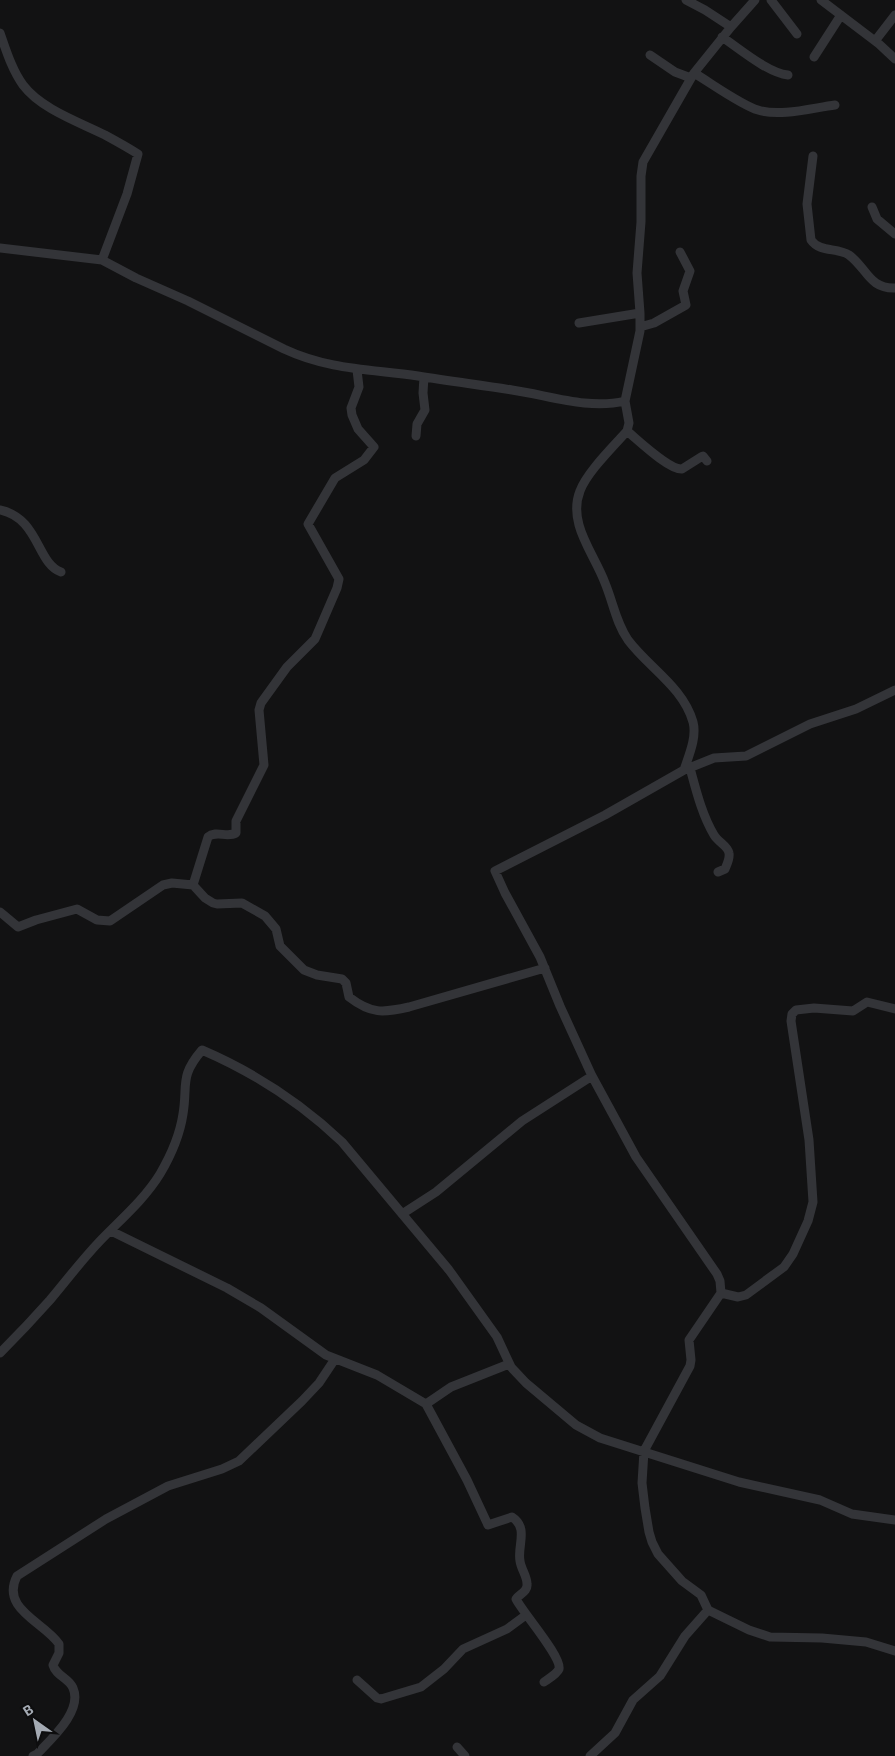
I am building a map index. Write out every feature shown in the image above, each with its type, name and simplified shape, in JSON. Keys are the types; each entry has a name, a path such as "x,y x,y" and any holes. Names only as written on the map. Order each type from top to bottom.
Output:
{"street":[{"path":"686,0 730,27"},
{"path":"718,872 725,869 729,854 728,850 718,841 712,831 687,769 694,733 690,714 681,696 622,632 606,585 578,524 578,501 583,483 627,431 629,423 625,401 640,327 637,273 641,222 642,167 647,152 693,76 730,27 755,0"},
{"path":"771,0 797,34"},
{"path":"822,0 876,41 895,59"},
{"path":"814,57 842,15"},
{"path":"876,41 895,15"},
{"path":"0,32 15,70 27,89 42,102 60,113 104,134 138,154 127,194 102,260"},
{"path":"722,37 770,69 788,75"},
{"path":"650,55 675,72 693,76 757,110 782,112 835,104"},
{"path":"813,156 807,204 810,240 818,248 845,253 851,256 874,283 887,288 895,288"},
{"path":"872,207 877,219 895,234"},
{"path":"0,248 102,260 295,354 337,367 424,377 586,403 605,404 625,401"},
{"path":"640,327 654,322 686,305 683,291 690,271 680,252"},
{"path":"579,323 640,313"},
{"path":"193,885 208,837 214,834 232,835 236,833 236,821 263,767 259,710 261,703 287,667 315,639 337,588 339,579 308,524 335,478 364,460 374,447 362,434 352,415 351,408 359,387 357,370"},
{"path":"416,436 417,424 425,410 424,377"},
{"path":"627,431 674,468 682,469 703,456 707,461"},
{"path":"0,510 9,512 25,524 50,566 61,572"},
{"path":"895,690 856,709 810,724 746,756 721,757 687,769 605,815 495,871 545,968 592,1076 636,1157 720,1281 721,1293 689,1340 690,1366 644,1451 642,1483 649,1532 658,1554 677,1576 701,1595 708,1610 749,1630 770,1637 838,1639 866,1642 895,1650"},
{"path":"0,912 18,927 77,908 97,920 110,921 163,885 172,883 193,885 212,903 242,903 259,911 274,925 280,946 301,968 317,975 342,978 346,983 349,997 366,1009 376,1012 409,1007 545,968"},
{"path":"721,1293 738,1297 746,1295 784,1267 794,1254 813,1202 809,1140 790,1021 792,1014 796,1010 814,1008 853,1011 867,1002 895,1009"},
{"path":"0,1353 48,1302 100,1241 144,1195 160,1174 178,1136 184,1113 186,1076 190,1066 202,1050 248,1073 286,1097 342,1142 449,1270 490,1325 509,1364 526,1383 576,1425 600,1438 739,1482 820,1500 852,1514 895,1520"},
{"path":"402,1214 436,1192 522,1121 592,1076"},
{"path":"111,1231 227,1288 261,1308 319,1350 335,1359 377,1376 426,1404 488,1525 512,1517 520,1528 523,1537 520,1561 527,1584 526,1589 517,1596 516,1600 554,1655 559,1668 558,1671 544,1682"},
{"path":"33,1756 37,1754 66,1721 72,1710 75,1694 73,1687 54,1669 53,1665 59,1653 59,1644 14,1603 11,1589 17,1576 106,1520 142,1502 168,1486 222,1469 239,1461 319,1383 335,1359"},
{"path":"426,1404 451,1387 509,1364"},
{"path":"590,1756 615,1733 633,1700 660,1676 685,1636 708,1610"},
{"path":"357,1680 377,1698 381,1699 421,1687 444,1669 463,1649 506,1629 526,1615"},
{"path":"457,1746 465,1756"}]}
